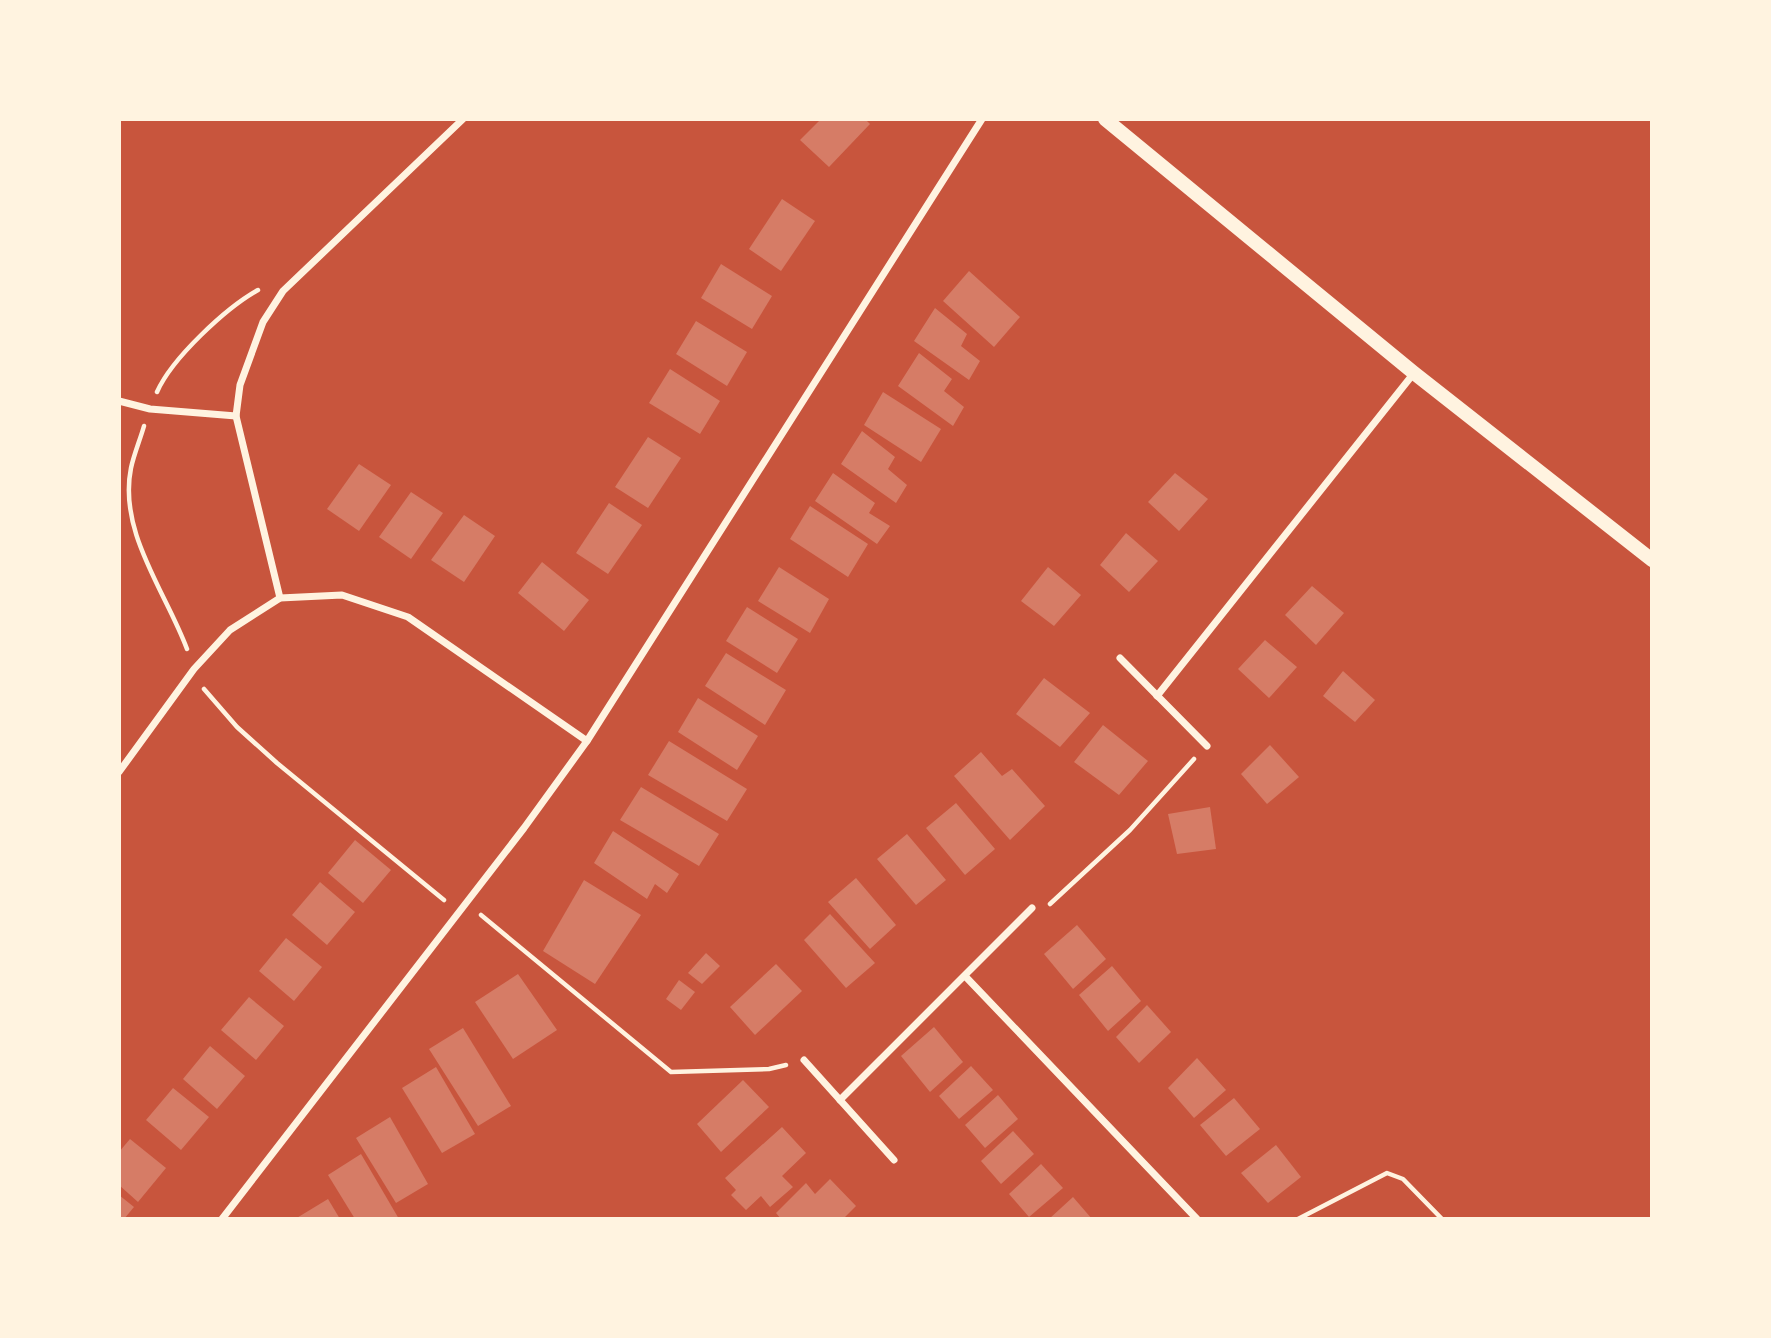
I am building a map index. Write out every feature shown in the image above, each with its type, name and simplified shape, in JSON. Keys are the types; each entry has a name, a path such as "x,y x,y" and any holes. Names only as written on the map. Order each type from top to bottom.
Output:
{"main road":[{"path":"1105,119 1414,373 1652,561"}],"street":[{"path":"280,598 236,416 240,384 263,322 283,291 463,119"},
{"path":"222,1219 524,828 587,741 982,119"},
{"path":"1157,696 1414,373"},
{"path":"119,401 150,409 236,416"},
{"path":"119,772 194,669 230,630 280,598 342,595 408,617 587,741"},
{"path":"1120,658 1207,746"},
{"path":"840,1100 1032,908"},
{"path":"965,976 1197,1219"},
{"path":"804,1060 894,1160"}],"path":[{"path":"1032,908 1052,904 1130,830 1207,746"},
{"path":"480,914 671,1072 769,1069 804,1060"},
{"path":"1298,1219 1387,1174 1403,1179 1442,1219"}],"building":[{"path":"821,119 865,119 870,124 829,167 800,140"},
{"path":"782,199 815,221 781,271 749,249"},
{"path":"721,264 772,296 752,329 701,298"},
{"path":"969,271 1020,317 994,347 943,301"},
{"path":"935,308 967,334 961,346 980,361 969,380 914,341"},
{"path":"696,321 747,352 727,386 676,354"},
{"path":"919,353 952,379 944,391 964,407 953,426 898,386"},
{"path":"670,369 720,401 700,434 649,403"},
{"path":"883,392 941,429 921,462 864,425"},
{"path":"862,431 895,457 888,469 907,485 896,503 841,464"},
{"path":"648,437 681,458 648,508 615,487"},
{"path":"359,464 391,485 359,531 327,509"},
{"path":"833,473 875,503 869,513 890,526 877,544 815,501"},
{"path":"1175,473 1208,499 1179,531 1148,502"},
{"path":"411,492 443,513 411,559 379,537"},
{"path":"609,503 642,525 608,574 576,553"},
{"path":"810,506 868,544 848,577 790,539"},
{"path":"464,515 495,536 464,582 431,560"},
{"path":"1126,533 1158,561 1129,592 1100,565"},
{"path":"542,562 589,600 564,631 518,593"},
{"path":"779,567 829,599 810,633 758,601"},
{"path":"1048,567 1081,595 1054,626 1021,601"},
{"path":"1312,586 1344,613 1316,645 1285,615"},
{"path":"747,607 798,639 777,673 726,641"},
{"path":"1265,640 1297,667 1269,698 1238,669"},
{"path":"726,653 786,690 765,725 705,686"},
{"path":"1343,671 1375,700 1355,722 1323,696"},
{"path":"1044,678 1090,713 1060,747 1016,714"},
{"path":"698,698 758,736 737,770 678,732"},
{"path":"1103,725 1148,761 1119,795 1074,762"},
{"path":"669,741 747,789 727,821 648,775"},
{"path":"1270,745 1299,777 1267,804 1241,774"},
{"path":"981,752 1002,776 1012,769 1045,806 1010,840 954,776"},
{"path":"641,787 719,834 699,866 620,820"},
{"path":"956,803 995,849 965,875 926,828"},
{"path":"1210,807 1216,849 1177,854 1168,814"},
{"path":"613,831 679,874 667,893 655,884 647,899 594,863"},
{"path":"907,834 946,880 916,905 877,859"},
{"path":"355,840 391,870 363,903 328,873"},
{"path":"856,878 896,925 870,949 828,902"},
{"path":"584,880 641,915 595,984 543,951"},
{"path":"320,882 355,912 327,945 292,915"},
{"path":"830,914 875,963 846,988 804,940"},
{"path":"1077,925 1106,959 1073,989 1044,954"},
{"path":"286,938 322,967 294,1001 259,971"},
{"path":"706,953 720,966 702,984 688,973"},
{"path":"776,964 802,991 755,1035 730,1007"},
{"path":"1112,966 1141,1001 1108,1031 1079,995"},
{"path":"518,974 557,1030 513,1059 475,1002"},
{"path":"679,980 695,992 681,1010 666,999"},
{"path":"249,997 284,1026 256,1060 221,1030"},
{"path":"1147,1005 1171,1032 1139,1063 1116,1037"},
{"path":"934,1027 963,1062 930,1092 901,1056"},
{"path":"463,1028 511,1106 478,1126 429,1049"},
{"path":"210,1046 245,1076 217,1109 183,1079"},
{"path":"1197,1058 1226,1090 1194,1118 1168,1088"},
{"path":"971,1066 993,1090 959,1119 939,1096"},
{"path":"436,1067 475,1134 442,1153 402,1088"},
{"path":"743,1080 769,1107 721,1152 697,1124"},
{"path":"173,1088 209,1117 181,1150 146,1120"},
{"path":"998,1095 1018,1119 985,1148 965,1125"},
{"path":"1234,1098 1260,1129 1226,1156 1200,1125"},
{"path":"390,1117 428,1184 396,1203 356,1138"},
{"path":"782,1127 806,1153 782,1176 793,1187 770,1207 761,1196 746,1210 731,1195 736,1190 725,1178"},
{"path":"1013,1131 1034,1154 1001,1184 981,1161"},
{"path":"130,1139 166,1168 138,1202 119,1185 119,1152"},
{"path":"1276,1145 1301,1177 1268,1203 1241,1173"},
{"path":"361,1154 399,1219 355,1219 328,1175"},
{"path":"1041,1164 1063,1188 1029,1217 1009,1194"},
{"path":"830,1179 856,1206 843,1219 781,1219 776,1213 806,1183 815,1194"},
{"path":"119,1195 134,1207 124,1219 119,1219"},
{"path":"1073,1197 1092,1219 1049,1219"},
{"path":"328,1199 340,1219 295,1219"}]}
